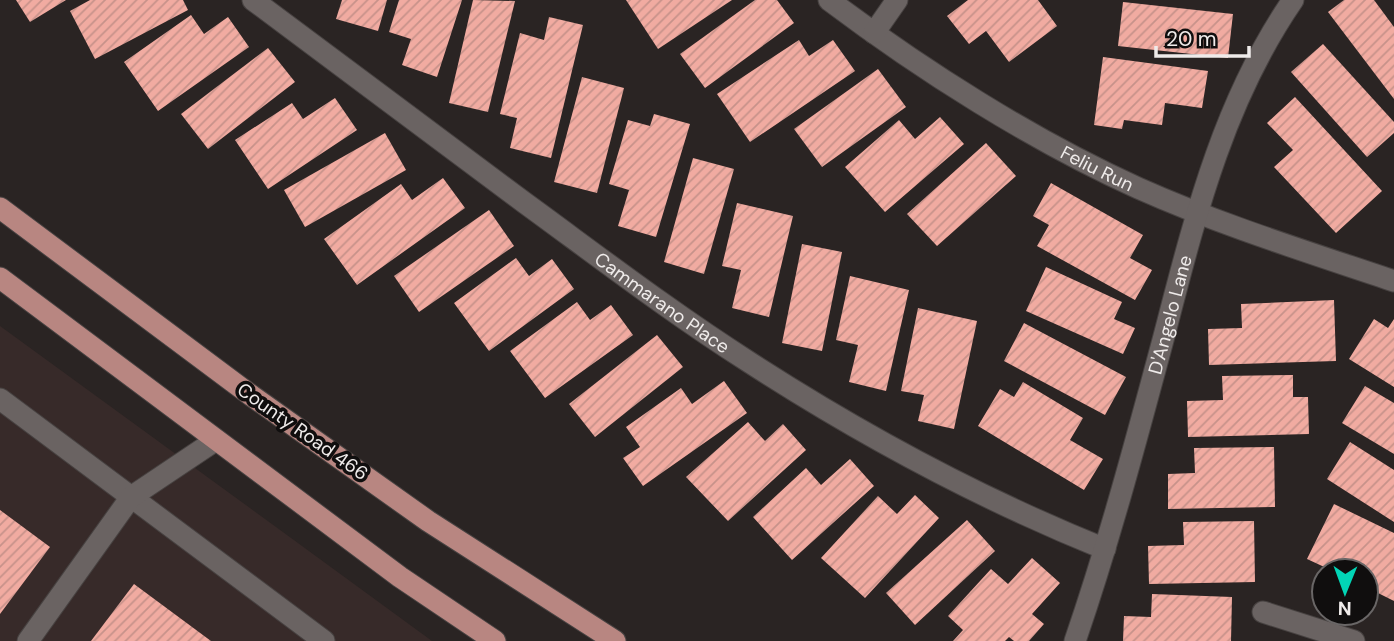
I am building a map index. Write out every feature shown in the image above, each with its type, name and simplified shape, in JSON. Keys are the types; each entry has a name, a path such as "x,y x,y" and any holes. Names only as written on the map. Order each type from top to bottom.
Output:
{"main road":[{"name":"County Road 466","path":"0,208 252,396 417,513 615,641"},
{"path":"0,278 400,577 495,641"}],"street":[{"name":"Cammarano Place","path":"253,0 643,290 750,363 823,408 929,467 1043,524 1105,549"},
{"name":"Feliu Run","path":"829,0 874,33 982,103 1058,147 1136,187 1197,213 1394,281"},
{"path":"874,33 897,0"},
{"name":"D'Angelo Lane","path":"1075,641 1105,549 1211,164 1234,104 1259,55 1293,0"},
{"path":"0,399 324,641"},
{"path":"28,641 131,497 216,440"},
{"path":"1263,612 1354,641"}],"shaded area":[{"path":"0,326 276,527 432,641 0,641"}],"building":[{"path":"16,0 66,0 30,22"},
{"path":"90,0 183,0 188,10 95,59 70,11"},
{"path":"342,0 387,0 378,31 336,19"},
{"path":"399,0 462,0 437,77 402,65 411,39 389,32"},
{"path":"473,0 515,1 488,112 449,103"},
{"path":"626,0 732,0 658,49"},
{"path":"755,0 777,0 794,23 705,88 680,54"},
{"path":"968,0 1038,0 1057,26 1009,62 986,31 969,44 947,16"},
{"path":"1344,0 1374,0 1394,27 1394,99 1328,12"},
{"path":"1123,2 1233,14 1228,58 1118,46"},
{"path":"191,15 204,34 228,17 249,47 158,111 124,62"},
{"path":"549,17 583,25 551,158 510,148 517,118 500,114 520,33 544,40"},
{"path":"799,40 809,56 833,40 855,71 750,142 717,94"},
{"path":"1323,44 1394,122 1394,133 1367,157 1291,72"},
{"path":"268,48 295,82 208,149 181,114"},
{"path":"1103,57 1208,71 1202,108 1165,103 1162,125 1124,120 1122,129 1094,125"},
{"path":"878,69 906,107 822,167 794,129"},
{"path":"582,77 624,88 597,193 554,182"},
{"path":"1295,97 1382,191 1336,233 1274,167 1293,150 1267,123"},
{"path":"335,98 357,130 268,189 235,140 292,103 303,119"},
{"path":"654,114 690,124 656,237 618,226 629,190 609,184 628,120 650,126"},
{"path":"940,117 964,144 885,212 845,167 899,120 915,139"},
{"path":"385,133 406,170 305,227 284,190"},
{"path":"986,143 1016,176 937,246 907,214"},
{"path":"693,158 734,169 704,274 664,262"},
{"path":"443,178 465,208 357,285 324,239 401,184 412,200"},
{"path":"1051,183 1143,235 1130,258 1152,270 1135,300 1037,246 1049,225 1033,216"},
{"path":"737,203 793,216 769,317 732,308 741,270 722,266"},
{"path":"489,210 514,246 419,312 394,276"},
{"path":"802,244 842,252 822,351 782,343"},
{"path":"516,258 529,276 552,259 574,289 489,351 454,303"},
{"path":"1046,267 1122,302 1114,319 1135,328 1123,354 1026,311"},
{"path":"850,276 909,290 886,391 849,382 858,345 836,340"},
{"path":"1334,300 1336,361 1209,365 1208,329 1242,328 1241,304"},
{"path":"577,302 590,320 611,305 633,335 545,398 510,351"},
{"path":"918,308 977,321 954,429 918,421 924,395 901,391"},
{"path":"1374,319 1388,328 1394,319 1394,387 1349,359"},
{"path":"1024,323 1126,377 1105,415 1004,361"},
{"path":"657,335 683,367 595,437 569,404"},
{"path":"1293,375 1293,397 1308,397 1309,434 1188,437 1187,401 1223,400 1222,376"},
{"path":"724,381 747,413 643,486 623,458 640,447 626,427 681,388 692,404"},
{"path":"1023,382 1083,418 1070,440 1103,459 1084,490 978,426 1000,389 1014,397"},
{"path":"1365,386 1394,403 1394,454 1342,423"},
{"path":"748,422 765,441 783,424 806,450 728,521 686,477"},
{"path":"1350,442 1394,470 1394,522 1327,479"},
{"path":"1274,447 1275,507 1168,509 1168,474 1195,473 1194,448"},
{"path":"850,459 874,486 792,560 753,517 806,468 821,485"},
{"path":"915,495 939,518 865,598 821,558 878,496 897,514"},
{"path":"1334,504 1394,533 1394,601 1380,594 1380,557 1307,559"},
{"path":"0,510 50,547 0,614"},
{"path":"967,520 995,551 915,625 886,593"},
{"path":"1254,521 1255,582 1149,584 1148,546 1184,545 1183,522"},
{"path":"1032,558 1060,583 1032,614 1044,624 1029,641 1014,641 1009,637 1005,641 953,641 963,630 948,616 991,569 1008,584"},
{"path":"134,584 211,641 91,641"},
{"path":"1152,594 1232,597 1231,641 1123,641 1124,616 1151,617"}]}
